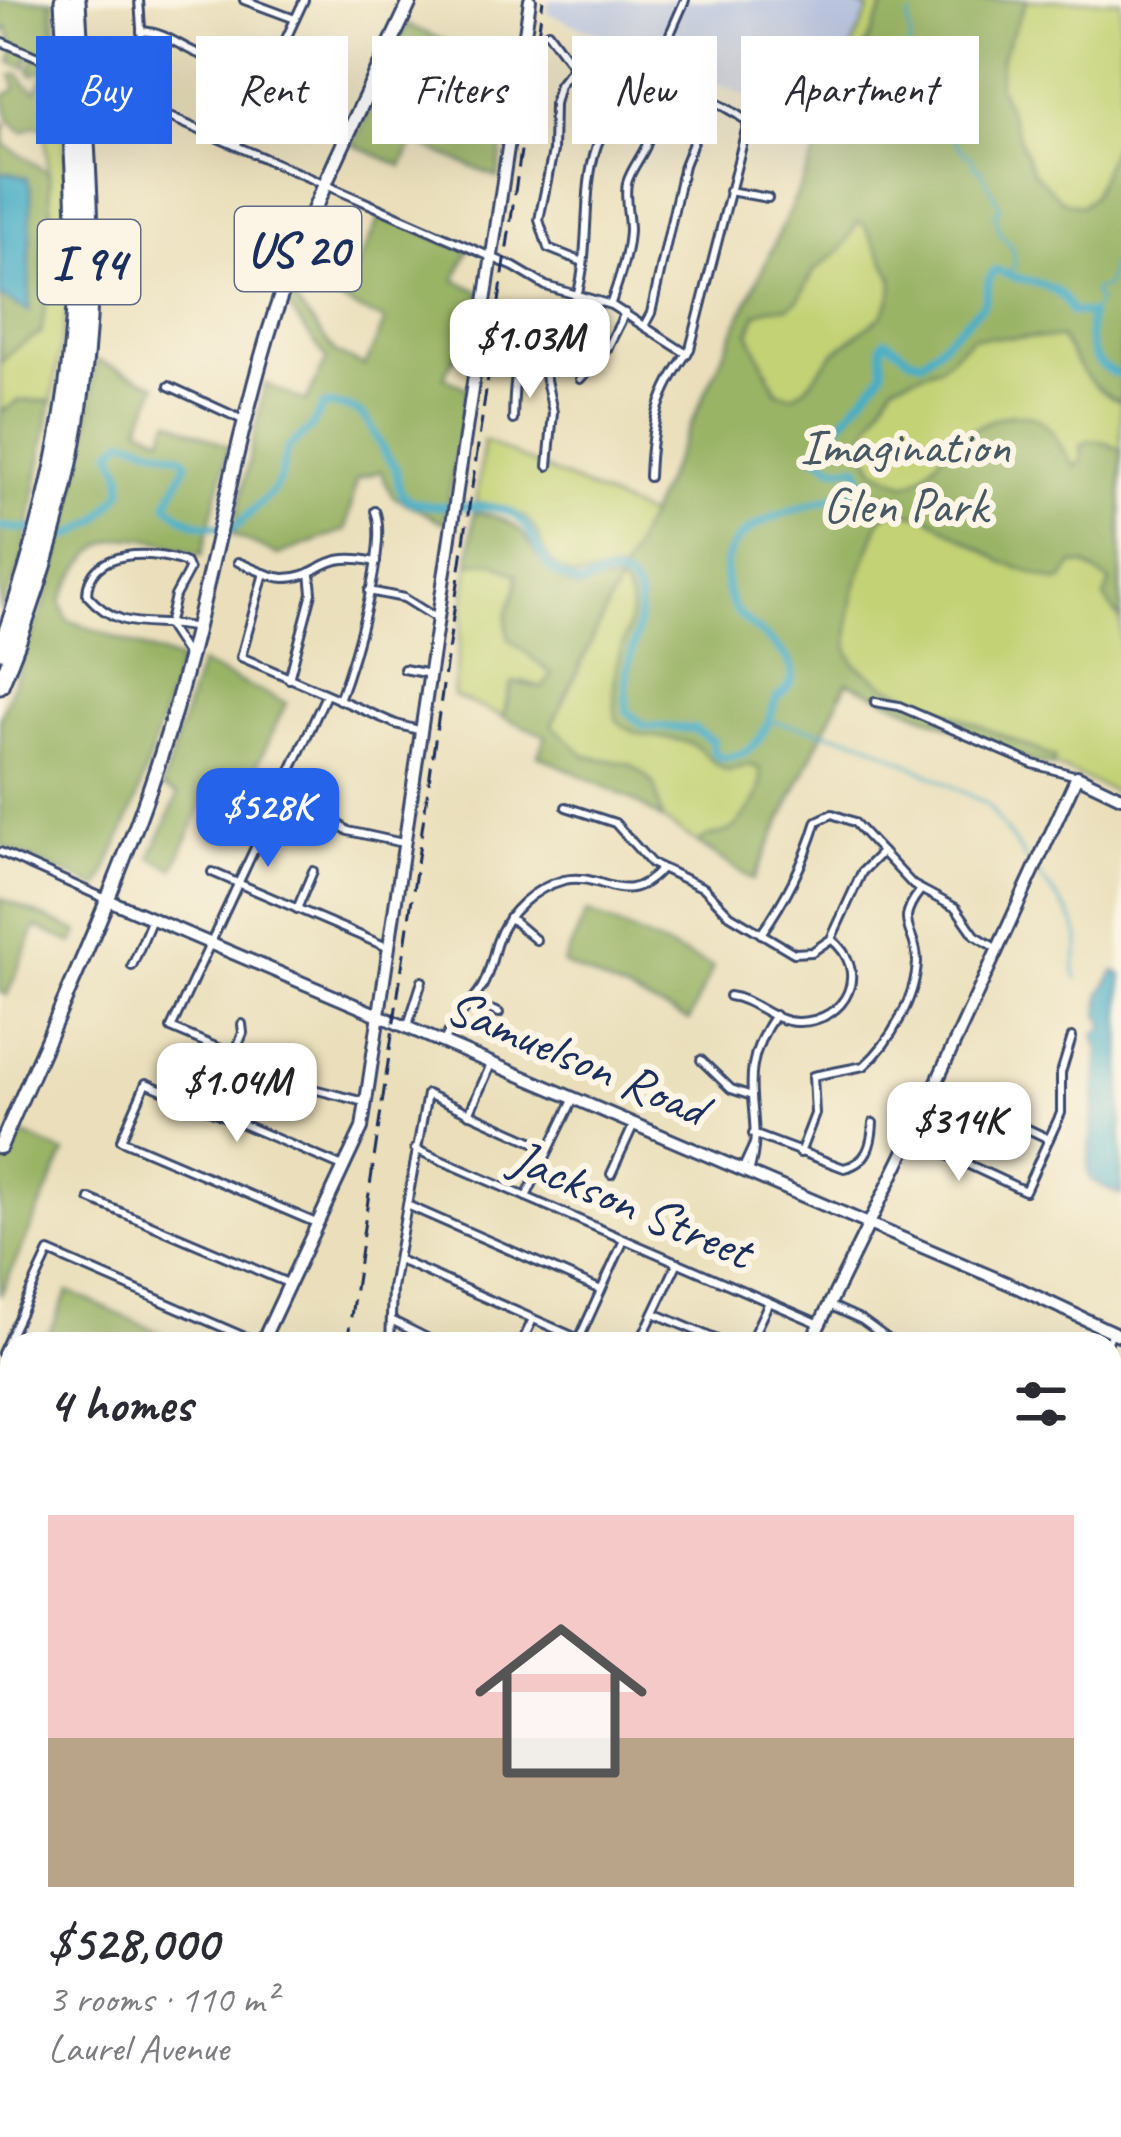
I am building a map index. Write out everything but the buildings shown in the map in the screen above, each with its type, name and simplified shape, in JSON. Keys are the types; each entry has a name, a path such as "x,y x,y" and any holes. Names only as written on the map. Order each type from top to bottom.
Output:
{"highway":[{"name":"I 94","path":"50,518 68,386 76,277 63,0"},
{"name":"I 94","path":"0,685 79,405 89,278 76,0"},
{"name":"I 94","path":"0,651 42,548"}],"main road":[{"name":"US 20","path":"0,1148 155,772 284,288 325,185 411,0"}],"street":[{"path":"139,0 141,36"},
{"path":"244,0 296,19"},
{"path":"288,36 304,0"},
{"path":"267,1332 362,1127 530,0"},
{"path":"670,34 685,0"},
{"path":"141,31 158,32 196,51"},
{"path":"548,32 572,66"},
{"path":"0,40 36,57"},
{"path":"572,71 555,98 552,161 539,220 548,248 583,262"},
{"path":"649,477 650,431 668,379 687,354 748,122 717,107"},
{"path":"172,117 493,258 546,286 611,304 687,354"},
{"path":"513,420 520,358 536,334 566,319 576,294 589,175 597,144"},
{"path":"611,304 627,247 628,182 645,144"},
{"path":"644,326 692,144"},
{"path":"729,191 768,198"},
{"path":"580,379 607,349 625,313"},
{"path":"536,334 553,412 548,466"},
{"path":"169,386 246,422"},
{"path":"339,700 376,562 380,527 375,511"},
{"path":"188,658 168,626 181,585 189,581 186,563 128,554 100,568 87,585 89,598 110,612 147,626 168,626 196,628"},
{"path":"238,562 288,578 341,556 376,562"},
{"path":"289,679 312,593 309,571"},
{"path":"264,573 241,657 422,730"},
{"path":"369,591 404,598 439,619"},
{"path":"404,669 430,674"},
{"path":"326,694 171,1028 287,1078 365,1102"},
{"path":"875,702 899,706 1121,796"},
{"path":"816,1332 1077,776"},
{"path":"284,788 356,835 407,844"},
{"path":"566,807 615,823 638,852 661,869 704,888 725,911 799,953 816,950 831,939 862,872 882,853"},
{"path":"760,934 785,898 819,818 832,814 850,819 920,890 956,908 975,934 997,949"},
{"name":"Samuelson Road","path":"0,852 870,1224 1100,1332"},
{"path":"444,1041 484,983 509,917 528,898 565,880 629,889 646,883 661,869"},
{"path":"297,909 313,871"},
{"path":"212,872 390,949"},
{"path":"800,1153 815,1114 813,1076 864,1066 899,1018 917,962 906,918 920,890"},
{"path":"509,917 536,940"},
{"path":"132,966 152,919"},
{"path":"729,996 752,1001 789,1022 832,1013 850,989 851,966 831,939"},
{"path":"408,1025 422,981"},
{"path":"470,1002 499,1013"},
{"path":"746,1171 754,1144 749,1095 755,1053 775,1016"},
{"path":"234,1055 242,1024"},
{"path":"910,1138 1025,1191 1060,1113 1061,1072 1072,1037"},
{"path":"287,1078 304,1051"},
{"path":"701,1060 730,1088 749,1095"},
{"path":"469,1114 493,1062"},
{"path":"319,1224 122,1141 146,1084 346,1168"},
{"path":"935,1085 1049,1139"},
{"path":"390,1332 406,1205 427,1094 549,1149"},
{"path":"526,1197 574,1098"},
{"path":"611,1174 634,1124"},
{"path":"754,1134 837,1168 851,1167 866,1153 873,1124"},
{"name":"Jackson Street","path":"416,1149 820,1324"},
{"path":"90,1199 290,1284"},
{"path":"406,1205 601,1290"},
{"path":"582,1332 625,1240"},
{"path":"12,1332 49,1252 233,1332"},
{"path":"399,1260 564,1332"},
{"path":"645,1332 678,1262"},
{"path":"755,1332 769,1301"},
{"path":"829,1305 878,1332"},
{"path":"654,1313 699,1332"},
{"path":"527,1332 533,1318"},
{"path":"391,1320 415,1332"}],"shaded area":[{"path":"549,0 849,0 869,9 857,36 741,36 741,94 717,84 717,36 602,36 547,13"}],"green space":[{"path":"0,0 50,0 53,36 36,36 36,74 30,73 35,56 27,57 28,67 10,62 8,27 0,34"},
{"path":"50,0 55,0 57,36 53,36"},
{"name":"Imagination Glen Park","path":"849,0 1121,0 1121,795 847,682 753,880 631,799 538,755 622,573 567,574 546,554 531,523 503,508 476,503 484,441 649,516 820,144 979,144 979,36 857,36 869,10"},
{"path":"887,0 1027,0 1002,56 998,84 1032,171 1063,201 1081,206 1092,197 1121,126 1121,402 1093,384 1061,338 973,337 939,367 894,383 860,441 875,469 906,484 968,433 1006,416 1031,416 1042,422 1075,467 1082,460 1081,446 1090,441 1121,450 1121,621 1104,598 1110,582 1085,565 1073,564 1062,581 1054,581 1004,563 926,516 889,511 881,518 855,587 848,648 855,664 885,685 1055,758 1052,766 1035,763 847,682 753,880 698,843 729,831 745,815 759,792 759,768 748,765 728,771 689,743 642,735 616,719 615,674 631,613 627,592 619,583 552,725 586,756 630,764 641,772 655,785 662,819 538,755 546,736 503,717 513,682 543,688 552,674 509,639 508,609 517,575 493,562 469,563 474,512 513,525 560,579 578,589 618,582 820,144 979,144 979,36 870,36","holes":["858,222 892,275 893,289 881,316 835,352 804,389 792,395 777,392 749,333 757,314 789,307 799,299 815,270 841,250"]},
{"path":"408,25 433,36 403,36"},
{"path":"19,73 36,91 36,126 23,132 7,112 6,95 16,89 12,75"},
{"path":"372,104 372,144 413,144 402,166 353,145"},
{"path":"6,123 4,144 49,173 51,210 42,260 45,307 41,333 0,363 0,296 29,310 31,190 5,172 0,175 0,125"},
{"path":"46,144 64,144 67,308 52,401 18,401 0,413 0,363 41,333 45,307 42,260 51,210"},
{"path":"419,144 502,144 498,178"},
{"path":"381,214 468,251 455,280 481,292 471,363 455,355 444,377 468,389 444,523 392,496 381,471 357,479 346,530 278,555 233,535 265,384 306,402 327,359 288,307 291,296 336,353 365,366 385,321 297,282 309,247 357,268"},
{"path":"96,360 157,385 140,426 162,437 170,420 229,447 202,555 155,541 119,539 89,557 61,601 67,620 180,661 136,801 99,888 0,845 0,718 48,594 66,531 85,446"},
{"path":"18,401 52,401 22,562 0,613 0,413"},
{"path":"493,562 517,575 507,617 509,639 552,674 543,688 523,681 510,686 503,717 453,696 469,563"},
{"path":"200,664 286,703 241,800 211,786 174,868 151,857 178,795 162,787"},
{"path":"0,898 78,932 73,943 36,927 7,995 0,992"},
{"path":"587,912 713,967 689,1020 563,964"},
{"path":"15,1131 65,1153 0,1296 0,1167"},
{"path":"68,1291 159,1332 49,1332"}],"water":[{"path":"0,175 27,178 31,190 29,311 0,296"},
{"path":"1115,971 1121,974 1121,1195 1091,1180 1088,1172 1099,1052 1095,1034 1103,1029 1101,993"}],"waterway":[{"path":"912,15 907,62 946,99 954,140 972,157 976,169 982,169 998,202 995,214 1000,234 1015,259 1006,275"},
{"path":"1090,314 1099,301 1095,290 1106,287 1112,265 1118,270 1121,256"},
{"path":"52,533 72,536 98,520 122,492 122,473 112,450 126,439 182,456 187,463 167,504 175,511 198,524 236,527 272,492 287,449 311,428 324,405 349,408 368,423 395,467 400,491 410,500 433,506 501,509 525,524 547,564 561,576 578,585 611,575 629,582 636,591 639,617 627,672 627,711 644,726 694,729 713,741 720,758 734,756 760,738 793,673 779,650 732,605 727,559 753,527 863,484 858,466 836,468 813,454 878,379 886,340 910,358 923,361 982,306 996,270 1050,288 1071,312 1090,314 1092,352 1102,366 1121,375"},
{"path":"0,527 38,530"},
{"path":"770,721 862,740 987,804 1030,865"},
{"path":"1038,874 1078,933 1077,978"}],"railway":[{"path":"349,1332 543,0"}]}
